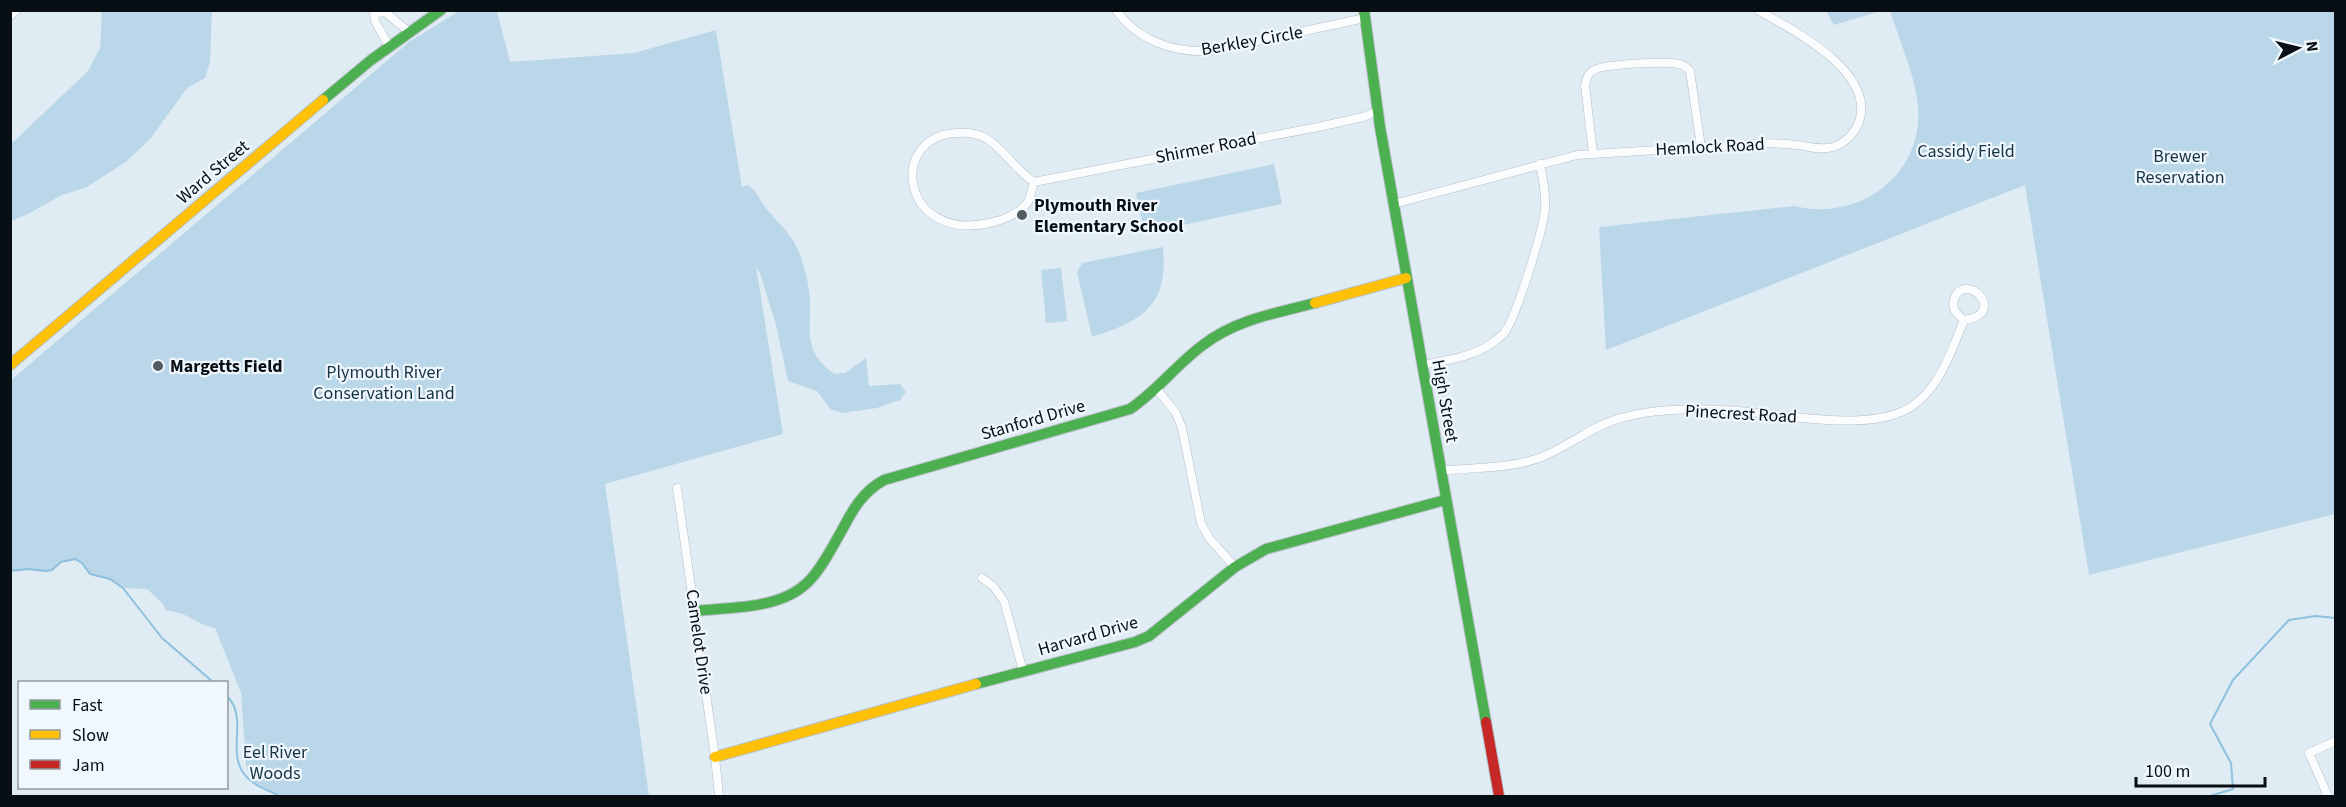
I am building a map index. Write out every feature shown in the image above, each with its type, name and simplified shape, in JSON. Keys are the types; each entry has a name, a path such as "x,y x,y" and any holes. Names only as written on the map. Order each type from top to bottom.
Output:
{"street":[{"path":"10,16 17,10"},
{"name":"Ward Street","path":"10,365 389,46 441,10"},
{"name":"Berkley Circle","path":"1116,10 1135,31 1148,39 1180,51 1195,52 1211,51 1364,14"},
{"name":"Hemlock Road","path":"1394,204 1540,164 1593,153 1767,143 1824,148 1845,141 1858,124 1861,108 1851,81 1838,63 1817,45 1758,10"},
{"path":"389,46 375,21 374,11 385,12 409,32"},
{"name":"High Street","path":"1364,14 1406,278 1498,796"},
{"path":"1593,153 1585,85 1588,75 1605,66 1678,63 1690,71 1701,147"},
{"name":"Shirmer Road","path":"1034,182 1318,127 1364,117 1378,111"},
{"path":"963,132 988,139 1022,175 1034,182 1028,201 1012,215 981,225 951,225 933,217 919,201 915,192 913,168 919,151 934,137 963,132"},
{"path":"1422,365 1468,356 1480,351 1505,332 1532,257 1545,210 1544,180 1540,164"},
{"name":"Stanford Drive","path":"694,611 779,599 802,588 818,572 861,498 870,488 884,480 1130,409 1202,345 1231,327 1406,278"},
{"name":"Pinecrest Road","path":"1973,289 1980,294 1984,303 1983,312 1976,318 1964,320 1955,312 1953,303 1956,295 1963,290 1973,289"},
{"name":"Pinecrest Road","path":"1440,471 1514,464 1538,459 1604,424 1647,413 1722,410 1861,420 1902,412 1922,398 1941,373 1964,320"},
{"path":"1156,388 1176,413 1182,428 1201,523 1209,538 1235,567"},
{"name":"Camelot Drive","path":"676,488 719,796"},
{"name":"Harvard Drive","path":"715,757 1135,642 1149,636 1235,567 1259,552 1286,542 1445,500"},
{"path":"982,578 1000,593 1004,602 1023,671"},
{"path":"2328,796 2308,753 2336,741"}],"green space":[{"path":"102,11 212,11 210,62 205,78 187,88 151,138 127,161 87,187 62,195 11,221 11,144 88,71 100,48"},
{"name":"Plymouth River Conservation Land","path":"459,11 497,11 510,62 634,53 716,30 742,187 748,185 754,191 797,248 808,282 810,336 816,355 823,365 835,374 845,373 866,358 869,386 900,384 906,392 900,400 877,408 842,413 830,409 817,391 788,381 776,325 760,273 756,267 783,434 605,484 649,796 279,796 251,780 246,766 241,693 215,628 183,614 166,610 147,589 123,588 110,579 90,574 82,563 75,559 61,562 52,570 11,571 11,380 409,42"},
{"path":"1826,11 1881,11 1834,25"},
{"name":"Brewer Reservation","path":"1890,11 2335,11 2335,514 2089,575 2025,185 1606,350 1599,227 1795,206 1819,209 1842,207 1863,200 1882,188 1898,173 1910,154 1917,132 1918,108 1911,71"},
{"path":"1274,164 1282,204 1145,233 1136,193"},
{"path":"1163,247 1164,267 1161,284 1148,308 1125,324 1092,337 1077,272 1082,263"},
{"path":"1061,268 1067,321 1046,323 1041,270"}],"waterway":[{"path":"10,571 52,570 61,562 75,559 82,563 90,574 110,579 123,588 162,638 212,681"},
{"path":"2210,796 2233,789 2231,763 2210,724 2233,680 2289,620 2315,616 2336,618"},
{"path":"228,698 236,714 237,758 244,774 252,782 279,796"}],"traffic: fast":[{"path":"323,100 371,60 441,10"},
{"path":"1364,10 1380,127 1486,722"},
{"path":"694,611 754,606 783,598 797,591 818,571 858,503 884,480 1130,409 1215,336 1256,318 1315,303"},
{"path":"976,684 1135,642 1149,636 1235,567 1266,549 1445,500"}],"traffic: slow":[{"path":"10,365 323,100"},
{"path":"1315,303 1406,278"},
{"path":"715,757 976,684"}],"traffic: jam":[{"path":"1486,722 1499,796"}],"place":[{"name":"Plymouth River Elementary School","path":"1022,215"},
{"name":"Margetts Field","path":"158,366"}],"park label":[{"name":"Cassidy Field","path":"1966,151"},
{"name":"Eel River Woods","path":"275,762"}]}
